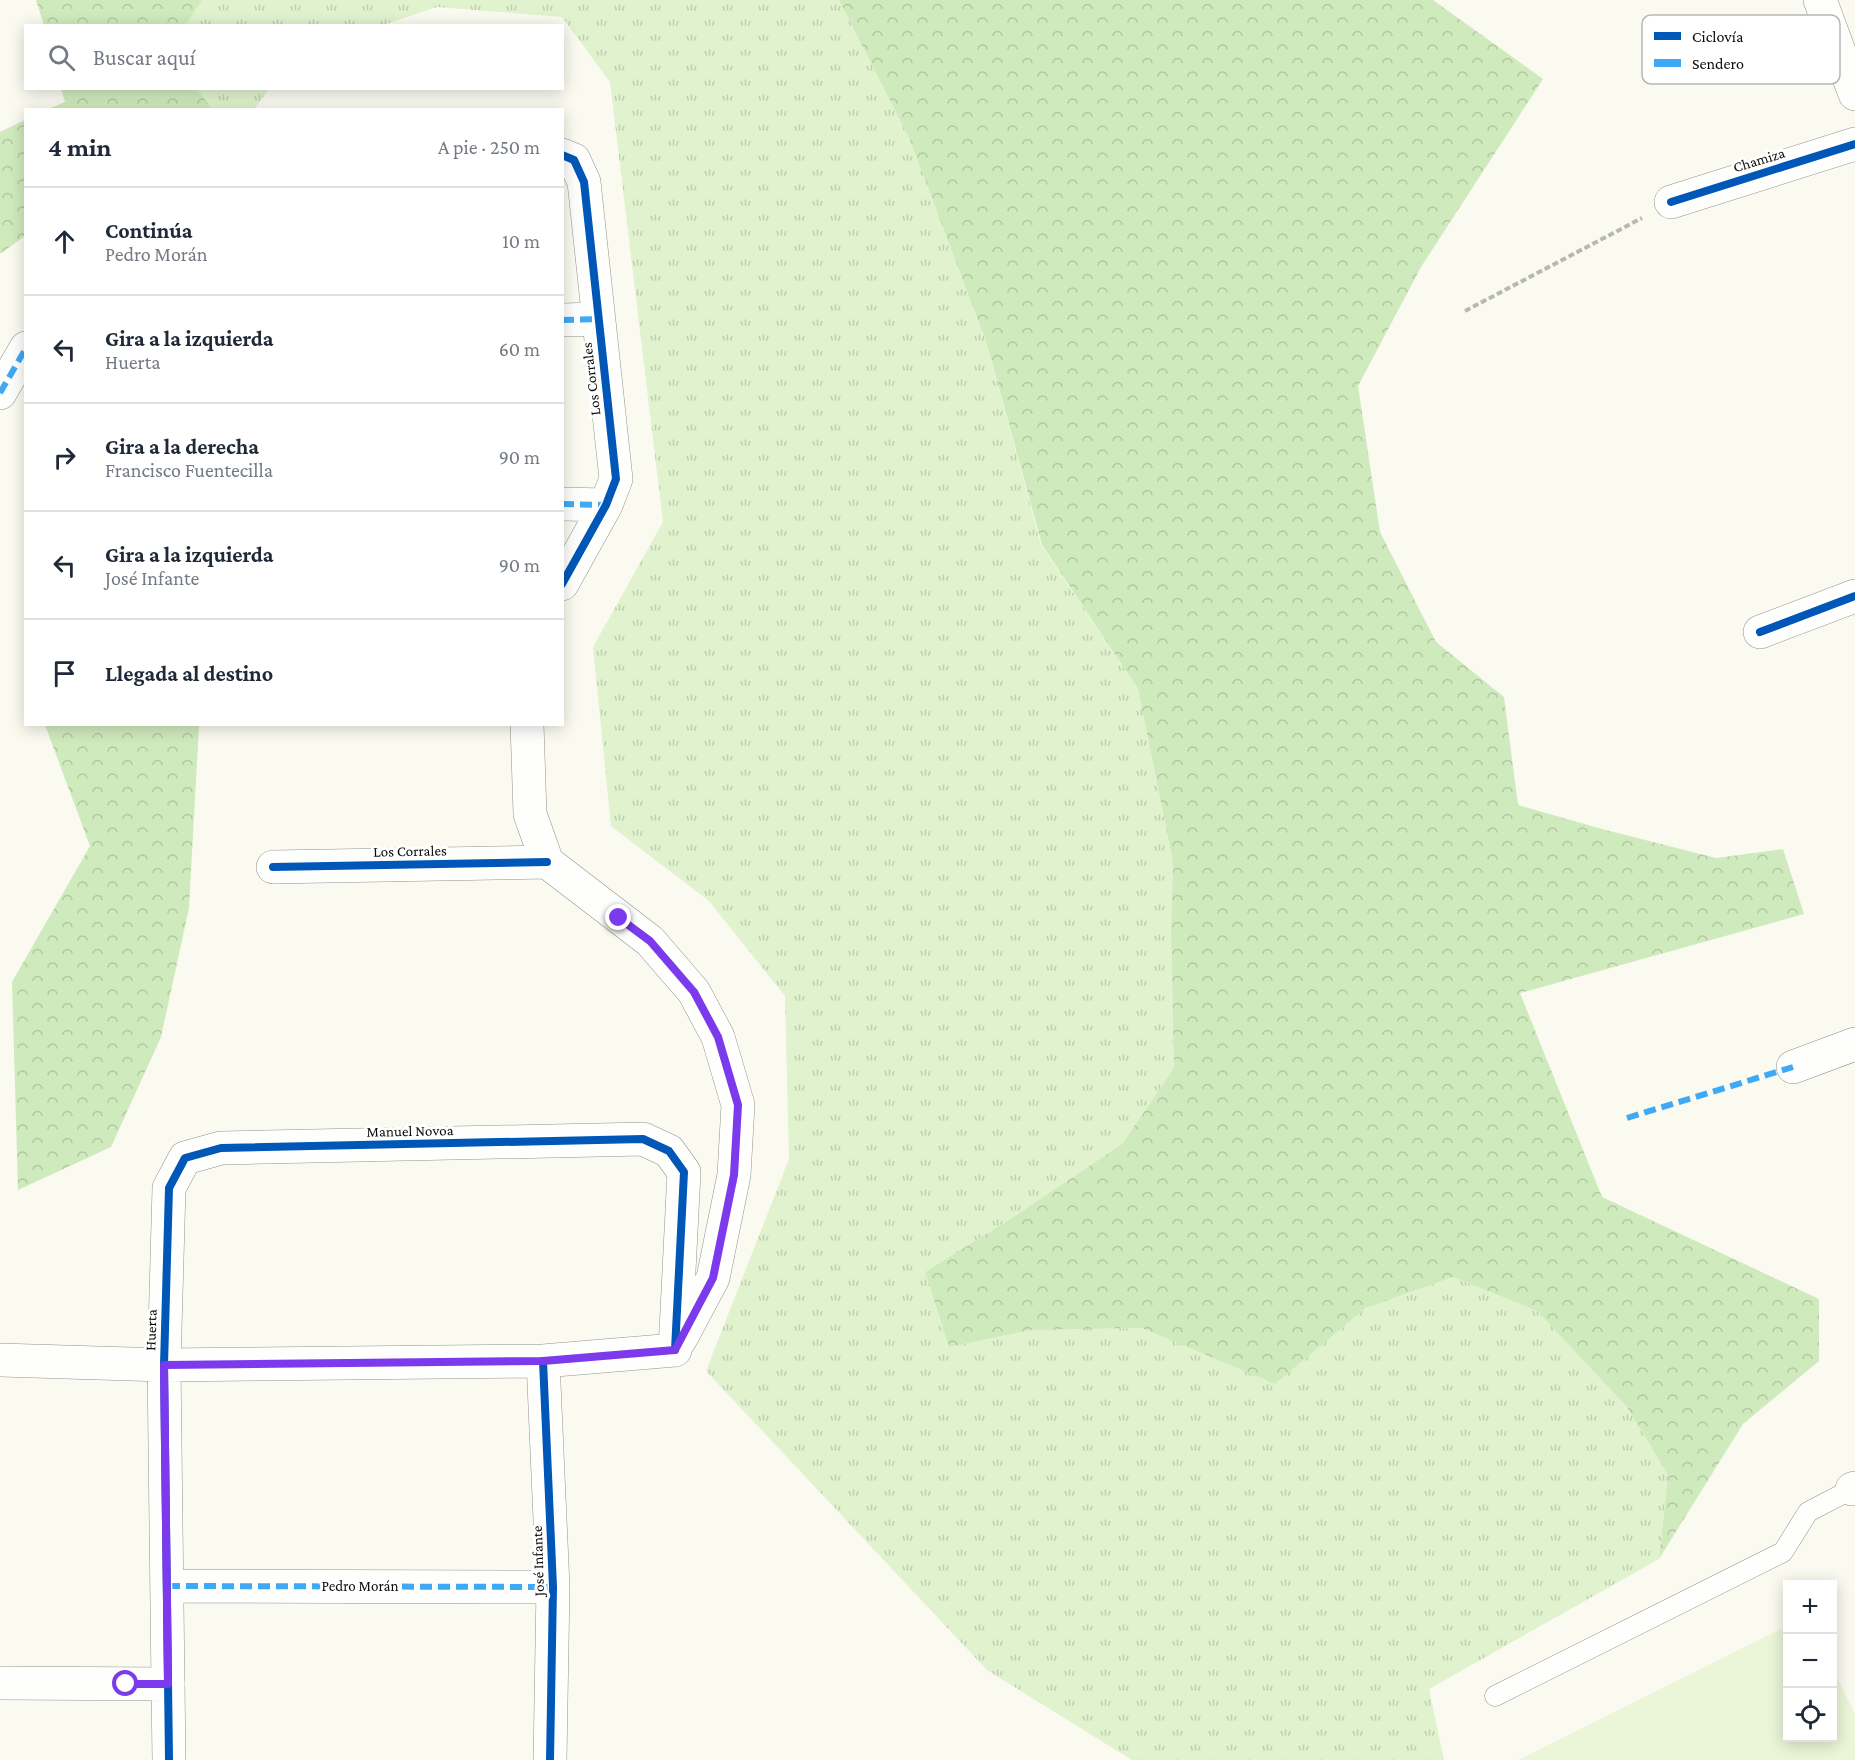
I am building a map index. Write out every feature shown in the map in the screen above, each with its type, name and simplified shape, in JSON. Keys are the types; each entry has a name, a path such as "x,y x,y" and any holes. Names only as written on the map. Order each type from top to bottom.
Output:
{"street":[{"path":"1820,0 1826,15"},
{"path":"1840,54 1855,94"},
{"name":"Chamiza","path":"1671,202 1855,144"},
{"name":"Los Corrales","path":"564,580 606,505 616,479 584,182 568,158"},
{"path":"564,320 598,320"},
{"path":"0,393 24,351"},
{"path":"564,504 606,505"},
{"path":"1760,632 1855,596"},
{"path":"0,1360 164,1365 543,1361 675,1350 713,1278 734,1175 738,1105 718,1037 694,992 650,941 547,862 530,814 527,726"},
{"name":"Los Corrales","path":"273,867 547,862"},
{"path":"1793,1067 1855,1044"},
{"name":"Manuel Novoa","path":"169,1188 185,1158 221,1148 643,1139 669,1150 684,1172 675,1350"},
{"name":"Huerta","path":"169,1188 164,1365 169,1760"},
{"name":"José Infante","path":"543,1361 553,1587 550,1760"},
{"name":"Pedro Morán","path":"168,1586 553,1587"},
{"path":"0,1683 168,1684"}],"lane":[{"path":"1495,1696 1783,1552 1808,1512 1854,1489"}],"path":[{"path":"1466,311 1671,202"}],"green space":[{"path":"36,0 202,0 186,24 44,24"},
{"path":"202,0 839,0 910,140 987,344 1041,545 1138,689 1173,862 1171,932 1174,1068 1122,1144 1012,1218 925,1272 949,1347 1031,1330 1143,1328 1275,1384 1366,1308 1453,1277 1537,1311 1627,1407 1668,1475 1659,1559 1429,1689 1444,1760 1132,1760 987,1670 706,1371 789,1159 785,996 709,901 611,826 593,647 663,522 610,82 562,17 437,7 386,24 186,24"},
{"path":"839,0 1433,0 1543,79 1421,267 1358,386 1380,532 1436,642 1504,697 1518,805 1716,858 1783,849 1804,914 1520,993 1602,1197 1819,1299 1819,1361 1743,1424 1659,1559 1668,1475 1627,1407 1537,1311 1453,1277 1366,1308 1275,1384 1142,1328 1031,1330 949,1347 925,1272 1012,1218 1122,1144 1174,1068 1171,932 1173,862 1138,689 1042,545 987,344 910,140"},
{"path":"61,90 198,90 211,108 50,108 65,102"},
{"path":"198,90 268,90 255,108 211,108"},
{"path":"24,120 24,237 0,254 0,132"},
{"path":"45,726 199,726 189,908 161,1037 111,1147 18,1190 12,982 90,846"},
{"path":"1783,1628 1783,1742 1837,1742 1837,1678 1855,1714 1855,1760 1518,1760"}],"marked path":[{"path":"564,320 598,319"},
{"path":"0,393 24,351"},
{"path":"564,504 606,505"},
{"path":"1627,1118 1793,1067"},
{"path":"168,1586 553,1587"}],"cycle path":[{"path":"1671,202 1855,144"},
{"path":"564,156 574,160 584,182 616,479 606,505 564,580"},
{"path":"1760,632 1855,596"},
{"path":"273,867 547,862"},
{"path":"169,1760 164,1365 169,1188 185,1158 221,1148 643,1139 669,1151 684,1172 675,1350"},
{"path":"543,1361 553,1587 550,1760"}],"route":[{"path":"126,1684 168,1684 164,1365 543,1361 675,1350 713,1278 734,1175 738,1105 718,1037 694,992 650,941 619,918"}]}
